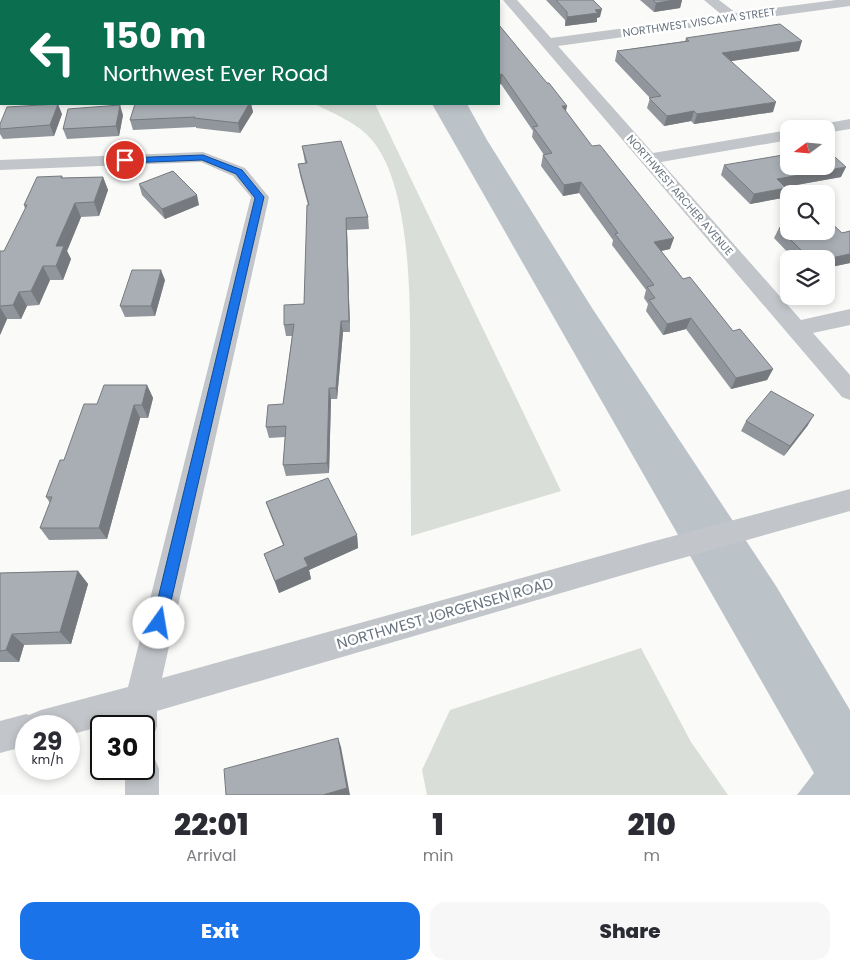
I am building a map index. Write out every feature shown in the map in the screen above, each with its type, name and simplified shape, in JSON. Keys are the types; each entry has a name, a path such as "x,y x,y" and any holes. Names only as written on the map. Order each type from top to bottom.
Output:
{"street":[{"name":"NORTHWEST ARCHER AVENUE","path":"510,0 850,391"},
{"path":"711,0 733,18"},
{"name":"NORTHWEST VISCAYA STREET","path":"547,43 850,2"},
{"path":"835,127 850,124"},
{"path":"649,159 780,137"},
{"path":"2,169 203,157 239,172 260,197 141,713"},
{"path":"797,329 850,317"},
{"name":"NORTHWEST JORGENSEN ROAD","path":"80,721 141,713 640,557 850,500"},
{"path":"0,737 15,733"},
{"path":"142,780 142,795"}],"shaded area":[{"path":"317,105 375,105 561,491 411,536 410,329 407,259 403,224 396,192 386,163 372,140 366,134 338,115"},
{"path":"433,105 468,105 487,140 592,308 776,586 850,710 850,795 797,795 814,773"},
{"path":"641,648 691,742 728,795 427,795 422,770 450,710"}],"building":[{"path":"556,0 593,0 602,9 595,10 598,13 567,17 567,12"},
{"path":"653,0 675,0 656,3"},
{"path":"780,24 802,41 722,53 776,102 697,114 694,111 667,116 649,98 661,96 617,51 689,41 686,38"},
{"path":"500,26 567,106 562,106 592,146 600,145 674,238 654,242 683,279 690,277 733,331 740,329 773,369 736,378 691,318 667,324 649,300 655,298 647,287 654,285 615,234 618,233 581,182 564,185 543,155 552,153 533,127 538,126 502,74 500,75"},
{"path":"58,105 50,125 0,129 0,124 7,107"},
{"path":"120,105 116,126 63,129 68,109"},
{"path":"135,105 248,105 238,123 195,117 130,120"},
{"path":"341,141 368,217 346,218 349,321 341,321 336,388 329,388 327,463 283,465 286,426 266,427 268,405 283,404 294,324 284,325 284,305 304,304 307,205 309,205 298,164 307,163 302,146"},
{"path":"780,156 780,175 800,175 777,179 783,185 780,185 780,189 754,194 724,165"},
{"path":"835,157 846,167 835,169"},
{"path":"173,171 197,195 162,209 139,184"},
{"path":"62,176 61,178 103,177 94,202 75,203 56,246 64,246 56,266 43,266 31,291 19,292 13,305 0,306 0,251 4,251 27,205 24,205 37,177"},
{"path":"835,226 842,233 850,231 850,254 835,257 835,250 801,250 791,240 835,240"},
{"path":"132,270 161,270 151,306 120,306"},
{"path":"104,385 147,385 142,405 134,405 99,528 40,528 52,497 46,497 60,460 64,460 84,404 97,404"},
{"path":"771,391 814,415 790,446 746,421"},
{"path":"328,478 357,535 304,558 308,566 275,581 264,554 284,545 266,502"},
{"path":"78,571 60,632 12,634 6,650 0,651 0,573"},
{"path":"338,738 347,788 323,795 226,795 224,769"}],"route":[{"path":"125,160 203,157 239,172 260,197 159,623"}]}
